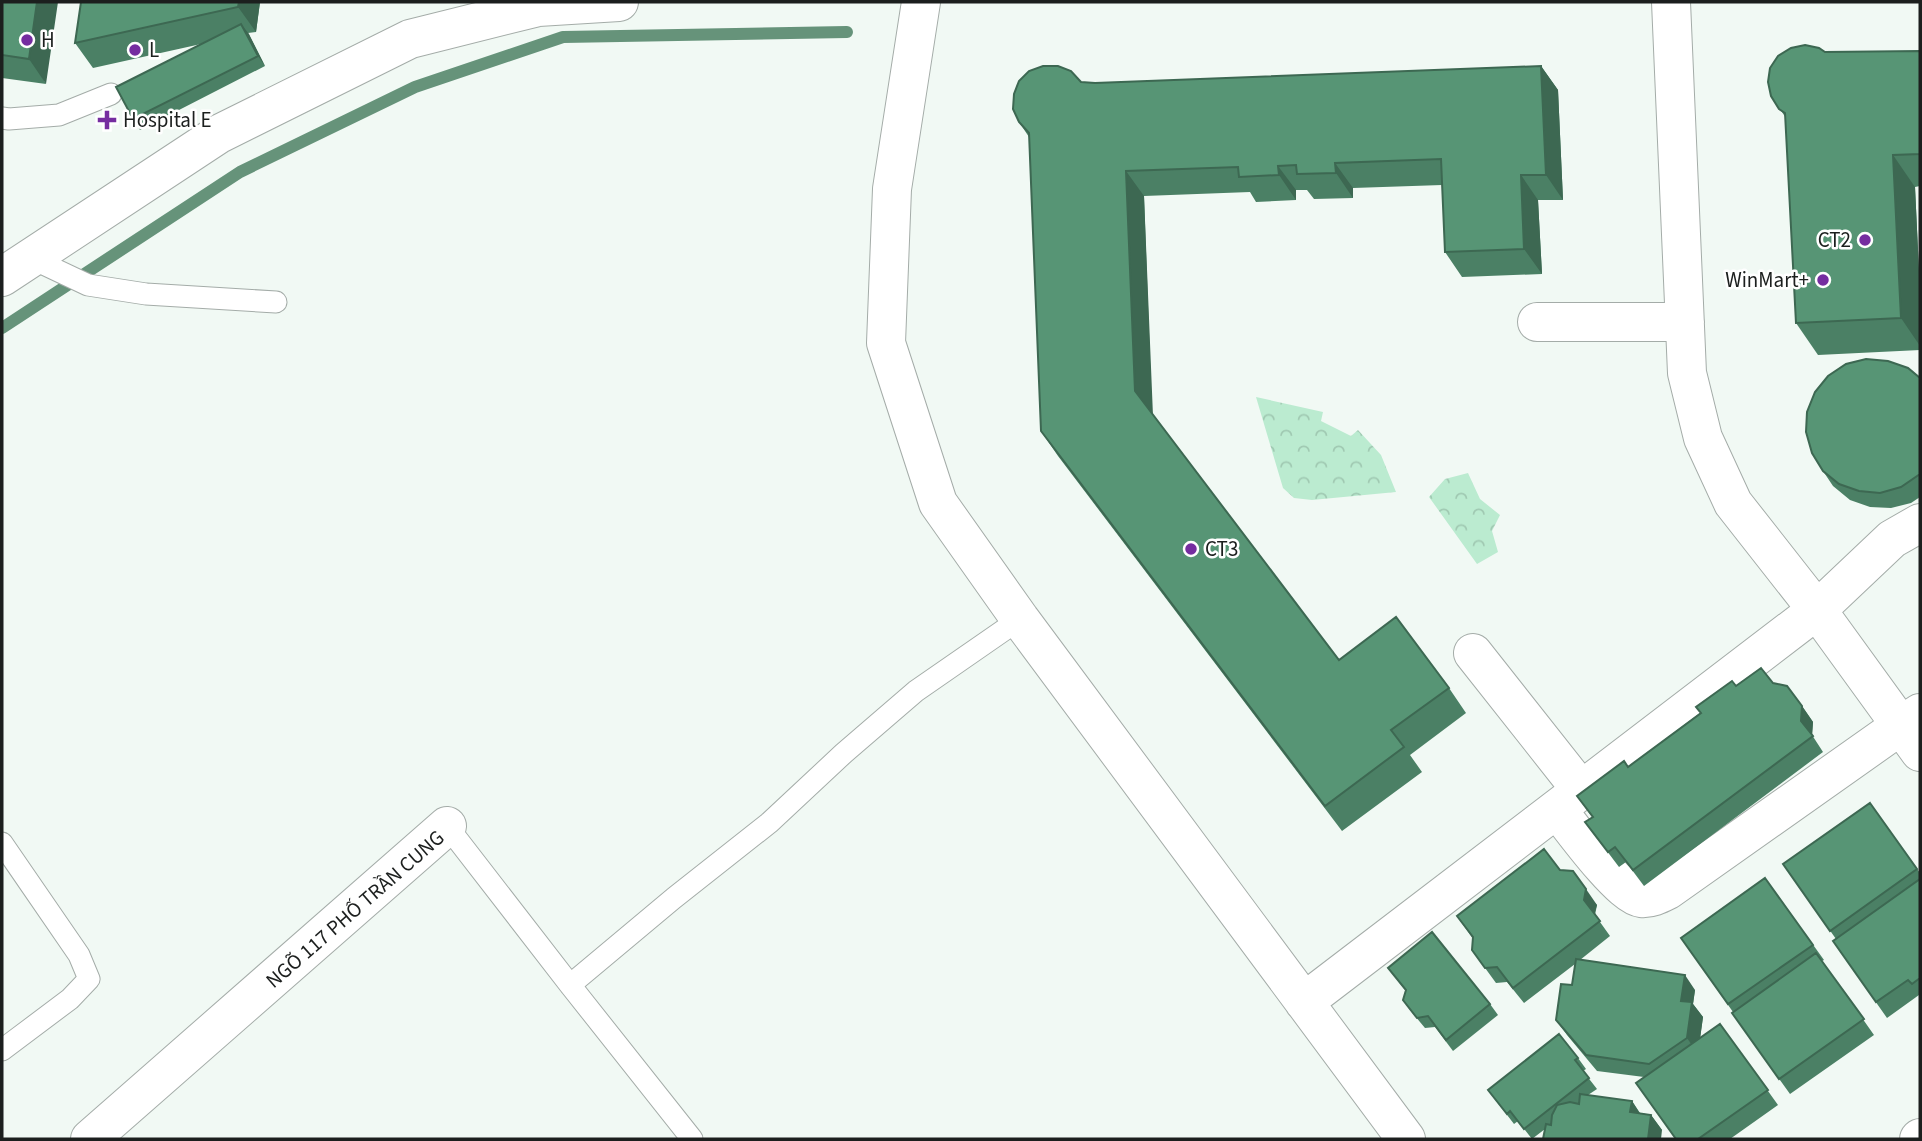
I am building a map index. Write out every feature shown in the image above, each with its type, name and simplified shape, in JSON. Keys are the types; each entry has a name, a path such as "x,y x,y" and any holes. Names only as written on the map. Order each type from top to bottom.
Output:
{"street":[{"path":"31,269 219,134 411,39 538,8 620,2"},
{"path":"921,2 892,188 886,343 937,503 1406,1139"},
{"path":"1473,653 1569,800 1599,862 1629,893 1640,898 1654,897 1668,890 1774,816 1914,730 1733,503 1703,438 1687,373 1671,2"},
{"path":"1537,322 1685,322"},
{"path":"1304,1002 1817,610 1892,539 1920,523"},
{"name":"NGÕ 117 PHỐ TRẦN CUNG","path":"90,1139 447,826"}],"lane":[{"path":"2,118 59,115 111,94"},
{"path":"31,269 88,285 146,294 276,302"},
{"path":"570,985 769,823 916,691 1020,619"},
{"name":"NGÕ 117 PHỐ TRẦN CUNG","path":"447,826 692,1139"},
{"path":"2,843 79,955 89,979 70,999 2,1049"}],"green space":[{"path":"1256,397 1323,412 1321,421 1351,436 1358,430 1381,455 1396,492 1312,500 1294,498 1283,488"},
{"path":"1468,473 1480,499 1500,515 1492,531 1498,552 1477,564 1429,497 1445,479"}],"building":[{"path":"2,2 37,2 29,59 2,55"},
{"path":"81,2 239,2 238,7 75,43"},
{"path":"241,24 258,56 133,119 116,87"},
{"name":"CT2","path":"1805,45 1825,52 1920,51 1920,154 1893,155 1901,318 1796,323 1785,113 1771,96 1768,82 1770,68 1778,56 1791,48"},
{"name":"CT3","path":"1043,66 1058,66 1071,71 1081,82 1095,83 1541,66 1546,175 1521,175 1524,249 1445,252 1441,159 1335,163 1336,173 1297,174 1296,165 1278,166 1279,175 1239,177 1238,167 1126,171 1135,391 1339,660 1396,617 1449,688 1391,730 1404,747 1325,806 1041,431 1029,133 1019,122 1013,109 1014,94 1019,81 1029,71"},
{"path":"1866,359 1888,361 1908,368 1920,378 1920,474 1901,487 1880,493 1859,491 1839,484 1823,471 1812,453 1806,432 1807,412 1815,392 1828,376 1846,364"},
{"path":"1761,668 1773,683 1787,686 1802,706 1801,721 1813,736 1633,870 1615,847 1608,852 1585,822 1593,817 1577,796 1624,761 1628,767 1701,713 1696,707 1732,681 1736,686"},
{"path":"1870,803 1917,869 1830,931 1783,864"},
{"path":"1544,849 1560,870 1573,871 1586,889 1584,900 1600,921 1513,988 1497,967 1485,968 1472,950 1473,937 1457,916"},
{"path":"1765,878 1813,945 1728,1004 1681,938"},
{"path":"1920,879 1920,978 1912,984 1908,980 1876,1002 1833,941"},
{"path":"1432,932 1490,1004 1446,1040 1428,1016 1417,1018 1403,1000 1406,990 1388,968"},
{"path":"1816,953 1864,1019 1779,1079 1732,1013"},
{"path":"1576,959 1685,975 1681,1001 1692,1002 1687,1038 1649,1064 1586,1055 1556,1020 1561,984 1572,985"},
{"path":"1720,1024 1768,1090 1698,1139 1676,1139 1636,1083"},
{"path":"1559,1034 1578,1058 1575,1060 1589,1078 1524,1129 1510,1111 1507,1114 1488,1090"},
{"path":"1580,1094 1632,1101 1630,1112 1651,1115 1648,1139 1543,1139 1546,1124 1551,1125 1557,1105 1570,1102 1579,1104"}],"waterway":[{"path":"2,328 240,172 415,87 563,37 847,32"}],"place":[{"name":"H","path":"27,40"},
{"name":"L","path":"135,50"},
{"name":"Hospital E","path":"107,120"},
{"name":"CT2","path":"1865,240"},
{"name":"WinMart+","path":"1823,280"},
{"name":"CT3","path":"1191,549"}]}
